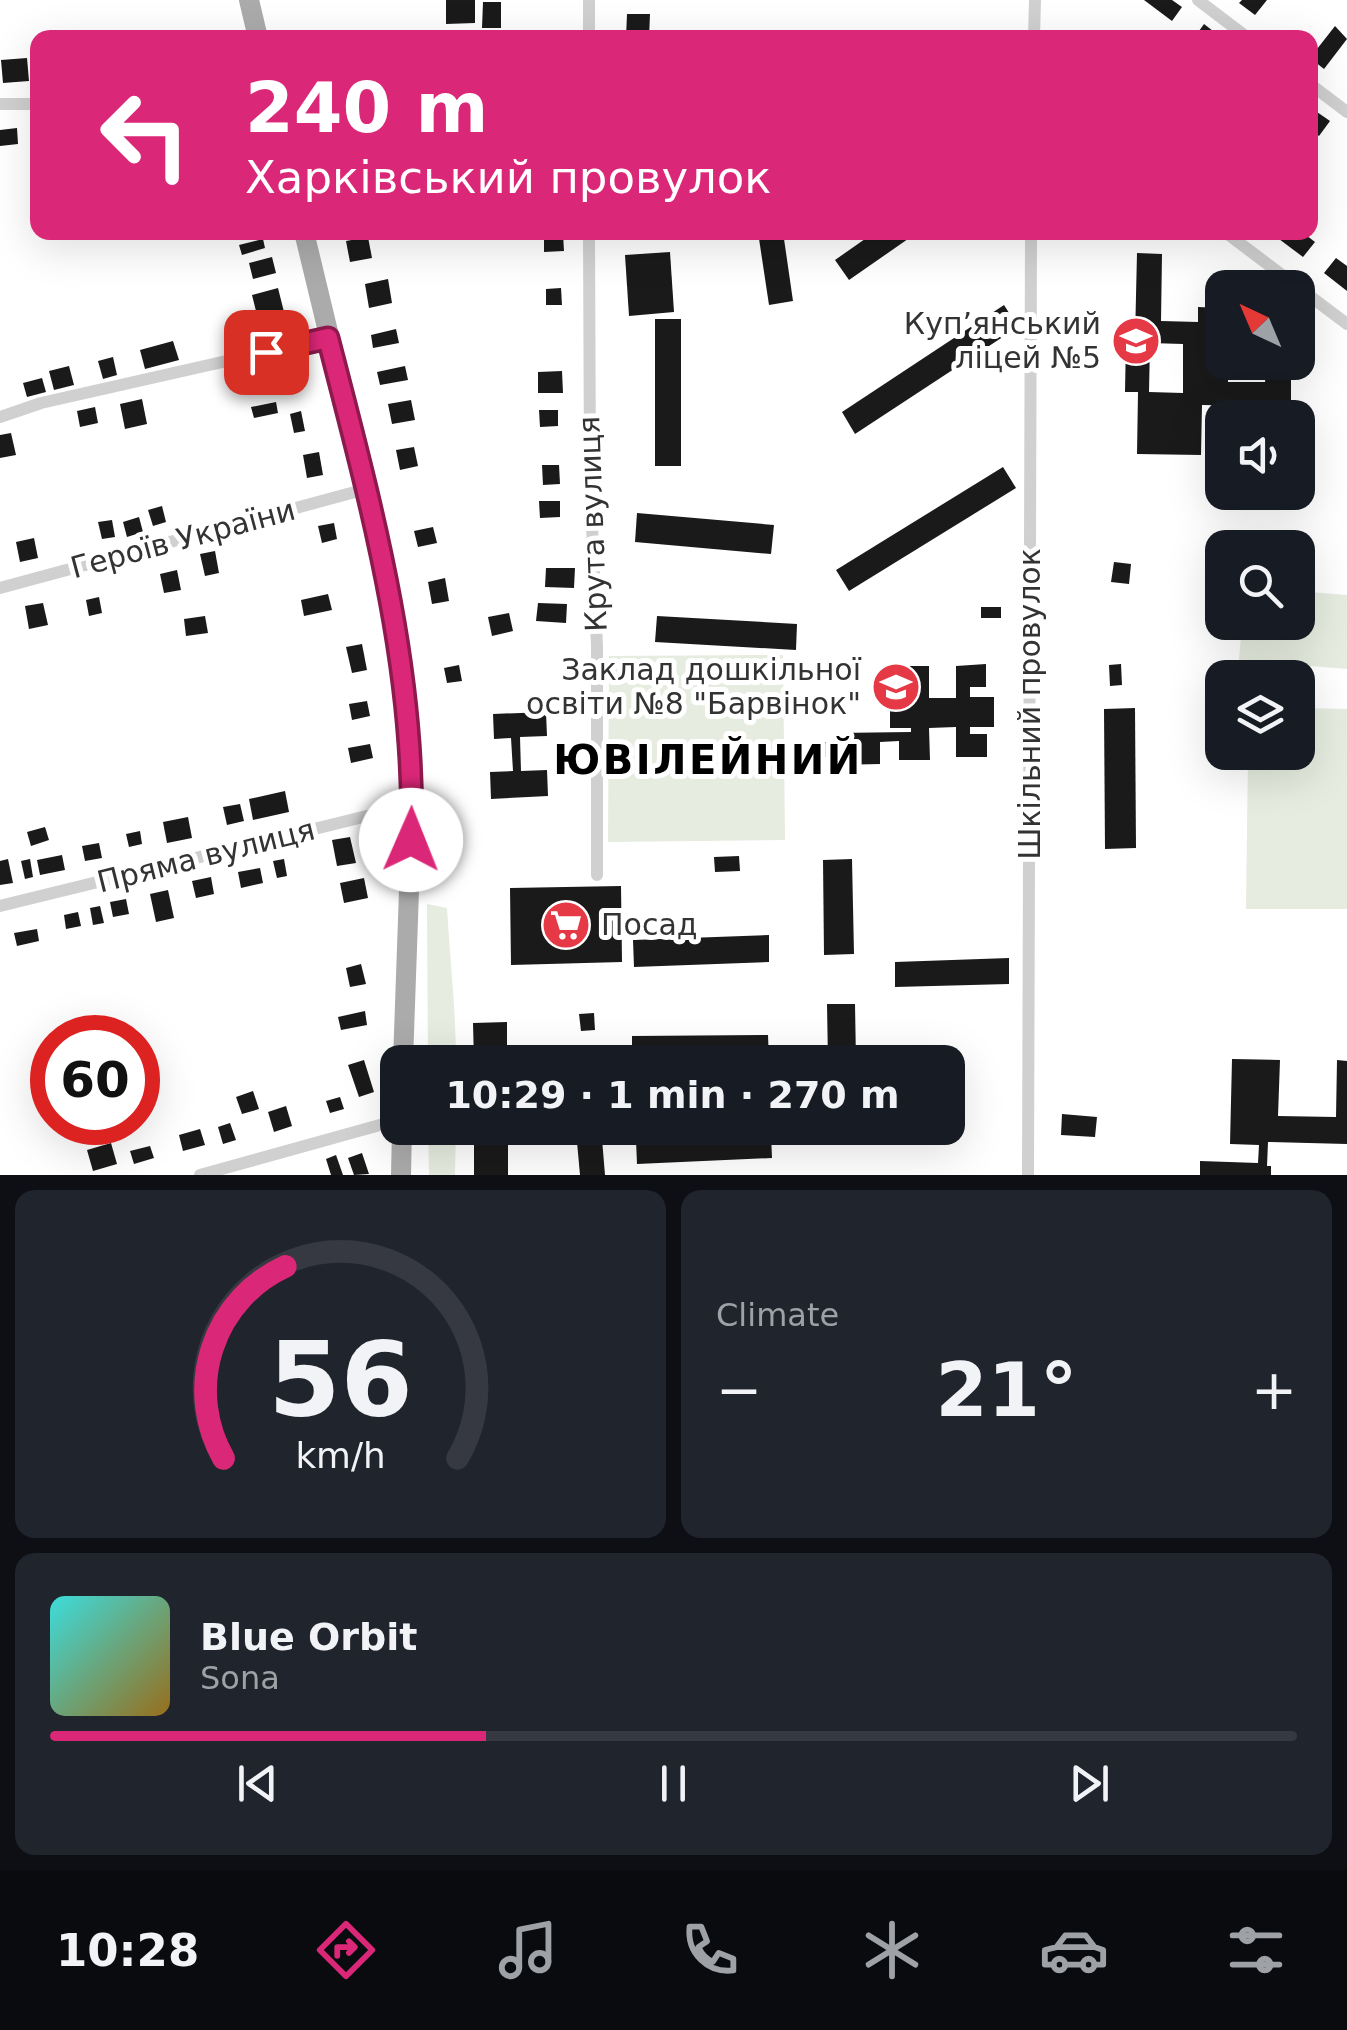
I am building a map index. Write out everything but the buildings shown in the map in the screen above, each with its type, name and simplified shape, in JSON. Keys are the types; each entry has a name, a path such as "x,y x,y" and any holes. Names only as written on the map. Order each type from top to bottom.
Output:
{"main road":[{"path":"249,0 256,30"},
{"path":"306,240 366,489 400,658 412,805 405,1045"},
{"path":"402,1145 402,1175"}],"street":[{"path":"588,30 589,0"},
{"path":"1034,0 1034,30"},
{"path":"1198,0 1237,30"},
{"path":"1318,90 1347,112"},
{"path":"0,104 30,104"},
{"name":"Крута вулиця","path":"589,240 597,876"},
{"name":"Шкільний провулок","path":"1028,1175 1031,240"},
{"path":"1236,240 1347,324"},
{"path":"0,416 41,403 328,338"},
{"name":"Героїв України","path":"0,588 366,489"},
{"name":"Пряма вулиця","path":"0,906 412,805"},
{"path":"200,1175 380,1125"}],"shaded area":[{"path":"1315,592 1347,595 1347,669 1315,666 1315,660 1239,660 1241,640 1315,640"},
{"path":"783,655 785,840 608,842 609,656"},
{"path":"1315,708 1347,709 1347,909 1246,909 1248,770 1315,770"},
{"path":"427,904 447,908 455,1045 428,1045"},
{"path":"428,1145 456,1145 455,1175 429,1175"}],"place":[{"name":"Куп’янський ліцей №5","path":"1136,341"},
{"name":"Заклад дошкільної освіти №8 \"Барвінок\"","path":"896,687"},
{"name":"Посад","path":"566,925"}],"district":[{"name":"ЮВІЛЕЙНИЙ","path":"708,760"}],"route":[{"path":"266,352 328,338 366,489 400,658 408,732 411,840"}]}
